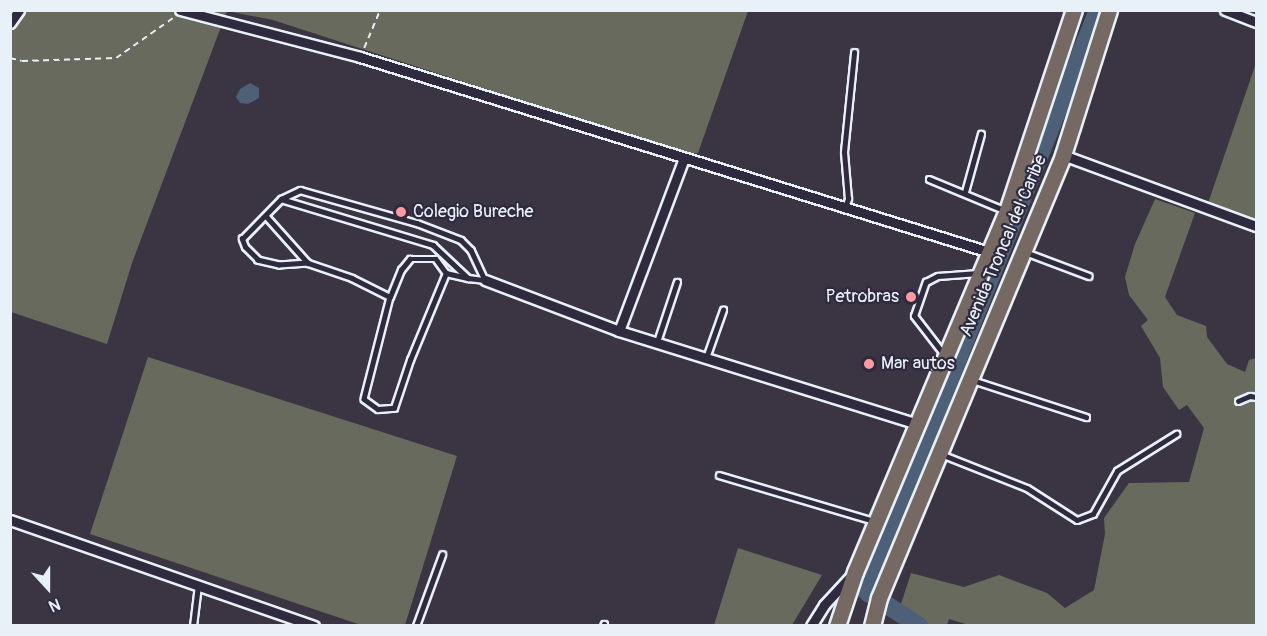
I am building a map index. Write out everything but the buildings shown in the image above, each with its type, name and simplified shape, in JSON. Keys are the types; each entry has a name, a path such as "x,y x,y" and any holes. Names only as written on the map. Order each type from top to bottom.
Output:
{"highway":[{"name":"Avenida Troncal del Caribe","path":"837,626 855,572 1006,211 1074,10"},
{"name":"Avenida Troncal del Caribe","path":"872,626 879,598 1063,155 1109,10"}],"street":[{"path":"10,22 19,10"},
{"path":"1225,10 1257,22"},
{"path":"181,11 360,57 989,252"},
{"path":"1063,155 1257,226"},
{"path":"619,331 684,158"},
{"path":"485,280 619,331 917,424"},
{"path":"10,520 314,626"},
{"path":"811,626 824,605 855,572"}],"lane":[{"path":"845,207 848,199 844,152 854,53"},
{"path":"965,192 981,134"},
{"path":"929,179 965,192 1006,211"},
{"path":"390,297 352,278 308,263 279,265 258,260 245,247 242,239 281,198 300,190 446,233 461,240 471,250 485,280"},
{"path":"281,198 433,245 468,278"},
{"path":"266,216 308,263"},
{"path":"1023,251 1089,276"},
{"path":"446,273 410,360 394,408 378,409 364,399 390,297 400,270 410,259 436,259 446,273 485,280"},
{"path":"945,357 915,316 926,282 938,276 981,272"},
{"path":"657,342 677,282"},
{"path":"706,358 723,310"},
{"path":"970,379 1086,417"},
{"path":"1238,402 1250,396 1257,397"},
{"path":"939,453 1027,489 1077,520 1093,514 1117,471 1176,434"},
{"path":"720,475 876,522"},
{"path":"416,626 442,555"},
{"path":"193,626 199,584"}],"path":[{"path":"360,57 380,10"},
{"path":"10,58 22,61 117,58 181,11"}],"green space":[{"path":"11,11 227,11 132,263 107,344 11,312"},
{"path":"227,11 748,11 698,153 686,154 273,20"},
{"path":"1256,63 1256,229 1206,209"},
{"path":"1155,199 1195,213 1165,297 1177,315 1206,326 1207,337 1227,364 1245,372 1249,360 1256,358 1256,625 972,626 949,619 947,625 905,625 900,607 911,573 964,587 999,575 1047,593 1065,608 1094,590 1105,534 1104,518 1129,483 1189,482 1204,428 1187,405 1179,410 1163,387 1160,358 1141,326 1148,320 1129,295 1125,277 1135,244"},
{"path":"148,357 457,456 405,625 361,625 90,534"},
{"path":"738,548 822,575 792,625 714,625"}],"water":[{"path":"250,83 259,88 259,98 248,104 240,103 236,97 240,89"}],"waterway":[{"path":"869,594 865,590 1098,10"},
{"path":"887,605 919,626"}],"place":[{"name":"Colegio Bureche","path":"401,212"},
{"name":"Petrobras","path":"911,297"},
{"name":"Mar autos","path":"869,364"}]}
